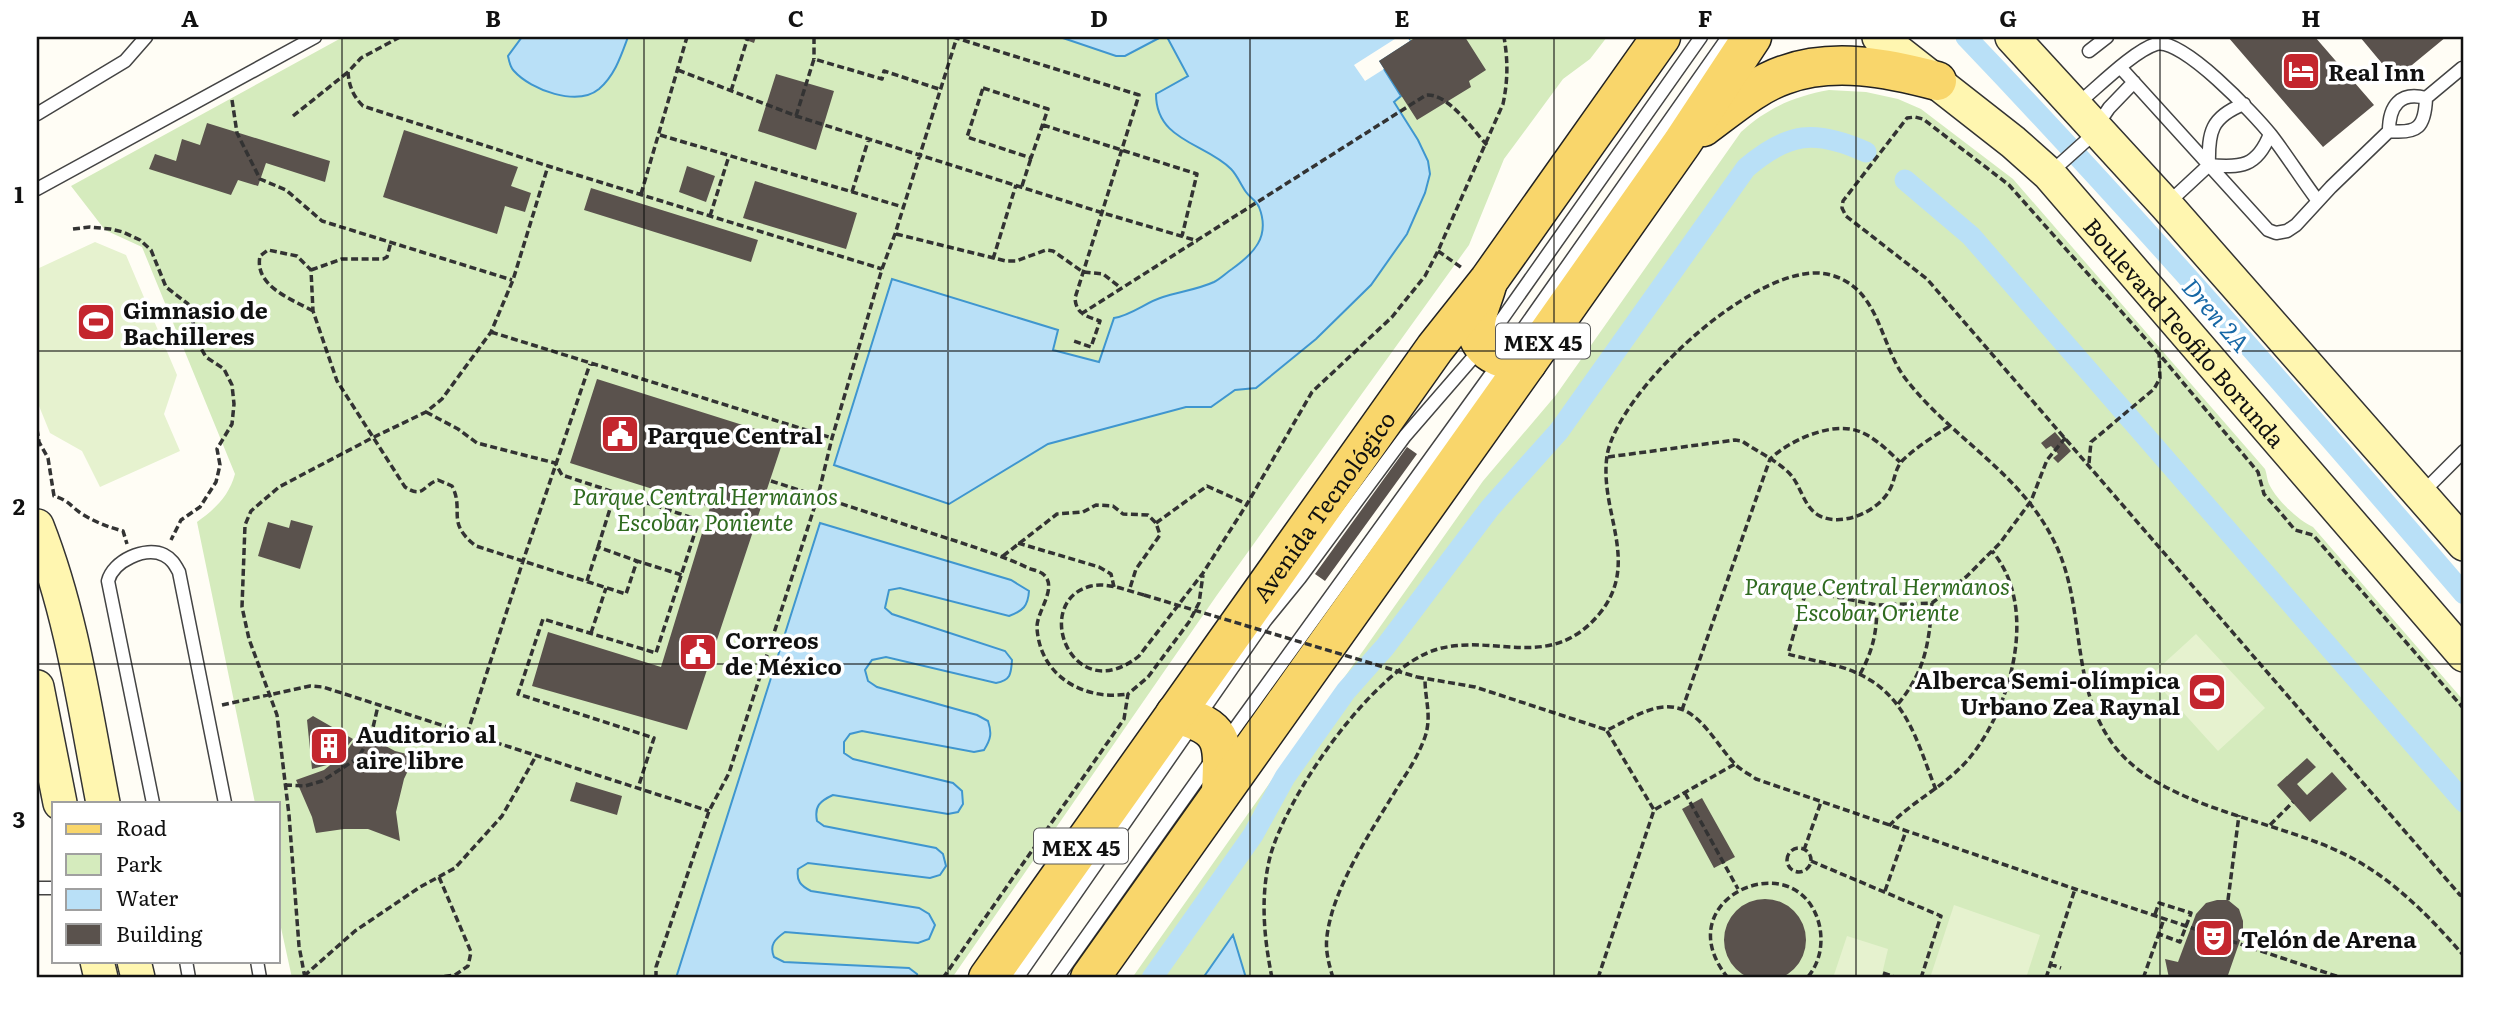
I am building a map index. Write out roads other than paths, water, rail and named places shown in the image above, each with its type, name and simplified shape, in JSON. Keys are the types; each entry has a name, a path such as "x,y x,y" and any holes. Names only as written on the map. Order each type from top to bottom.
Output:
{"main road":[{"path":"1636,73 1645,37"},
{"name":"Avenida Tecnológico","path":"988,978 1198,727 1435,348 1475,274 1636,73 1661,37"},
{"name":"MEX 45","path":"1090,978 1221,792 1504,356 1682,143 1752,37"},
{"name":"Boulevard Teofilo Borunda","path":"1879,37 2013,142 2055,169 2464,655"},
{"path":"2014,37 2086,125 2166,205 2464,544"},
{"path":"1682,143 1746,96 1782,75 1812,68 1855,66 1887,68 1937,81"},
{"path":"1475,274 1478,335 1504,356"},
{"path":"37,526 70,629 101,793 59,797 37,687"},
{"path":"1198,727 1221,792"}],"lane":[{"path":"37,114 125,61 146,37"},
{"path":"37,189 315,37"},
{"path":"1057,978 1198,727 1265,621 1405,436 1504,356 1701,37"},
{"path":"1017,978 1198,727 1504,356 1728,37"},
{"path":"2089,51 2106,37"},
{"path":"2055,169 2086,125 2120,67 2157,44 2168,43 2193,58 2244,104 2270,134 2318,201"},
{"path":"2120,67 2268,230 2276,233 2287,231 2296,225 2389,131 2392,109 2399,102 2415,95 2427,98"},
{"path":"2389,131 2414,131 2424,119 2427,98 2462,68"},
{"path":"2086,125 2109,108 2134,82"},
{"path":"2166,205 2209,165 2208,137 2221,116 2244,104"},
{"path":"2209,165 2236,168 2247,163 2258,156 2270,134"},
{"path":"2421,494 2464,452"},
{"path":"153,802 108,581 111,571 130,558 150,553 163,554 174,562 179,572 225,802"}],"water":[{"path":"522,37 628,37 617,65 605,84 590,94 567,96 543,90 514,71 508,56"},
{"path":"1060,37 1161,37 1125,56 1116,56"},
{"path":"1167,37 1407,37 1410,41 1379,61 1401,96 1394,102 1418,140 1428,161 1430,174 1425,193 1407,234 1371,285 1316,339 1256,388 1235,390 1211,407 1186,407 1048,444 949,504 834,465 892,279 1058,330 1053,350 1099,362 1114,318 1157,299 1214,282 1253,251 1263,227 1258,205 1231,169 1173,132 1158,110 1156,94 1188,76"},
{"path":"820,523 1011,580 1029,591 1024,607 1009,616 900,588 889,590 885,608 892,614 1005,651 1012,660 1009,676 996,683 886,657 872,660 865,670 868,681 877,687 977,715 988,721 988,743 984,750 974,752 862,731 850,734 844,742 844,753 853,759 953,783 962,791 963,804 958,812 948,814 833,795 821,802 817,808 817,821 824,826 936,848 943,854 946,866 940,875 930,878 808,863 798,869 800,883 811,891 919,908 929,914 935,925 929,939 918,943 785,932 773,946 774,957 784,962 909,968 918,978 676,978"},
{"path":"1233,935 1246,978 1203,978"}],"waterway":[{"name":"Dren 2A","path":"1966,37 2094,173 2219,312 2464,594"},
{"path":"1152,978 1253,835 1285,777 1346,691 1385,647 1490,508 1559,431 1746,168 1775,147 1803,138 1832,140 1866,152"},
{"path":"1905,180 1971,236 2464,802"}],"place":[{"name":"Real Inn","path":"2301,71"},
{"name":"Gimnasio de Bachilleres","path":"96,322"},
{"name":"Parque Central","path":"620,434"},
{"name":"Correos de México","path":"698,652"},
{"name":"Alberca Semi-olímpica Urbano Zea Raynal","path":"2207,692"},
{"name":"Auditorio al aire libre","path":"329,746"},
{"name":"Telón de Arena","path":"2214,938"}],"park label":[{"name":"Parque Central Hermanos Escobar Poniente","path":"705,508"},
{"name":"Parque Central Hermanos Escobar Oriente","path":"1877,598"}]}
